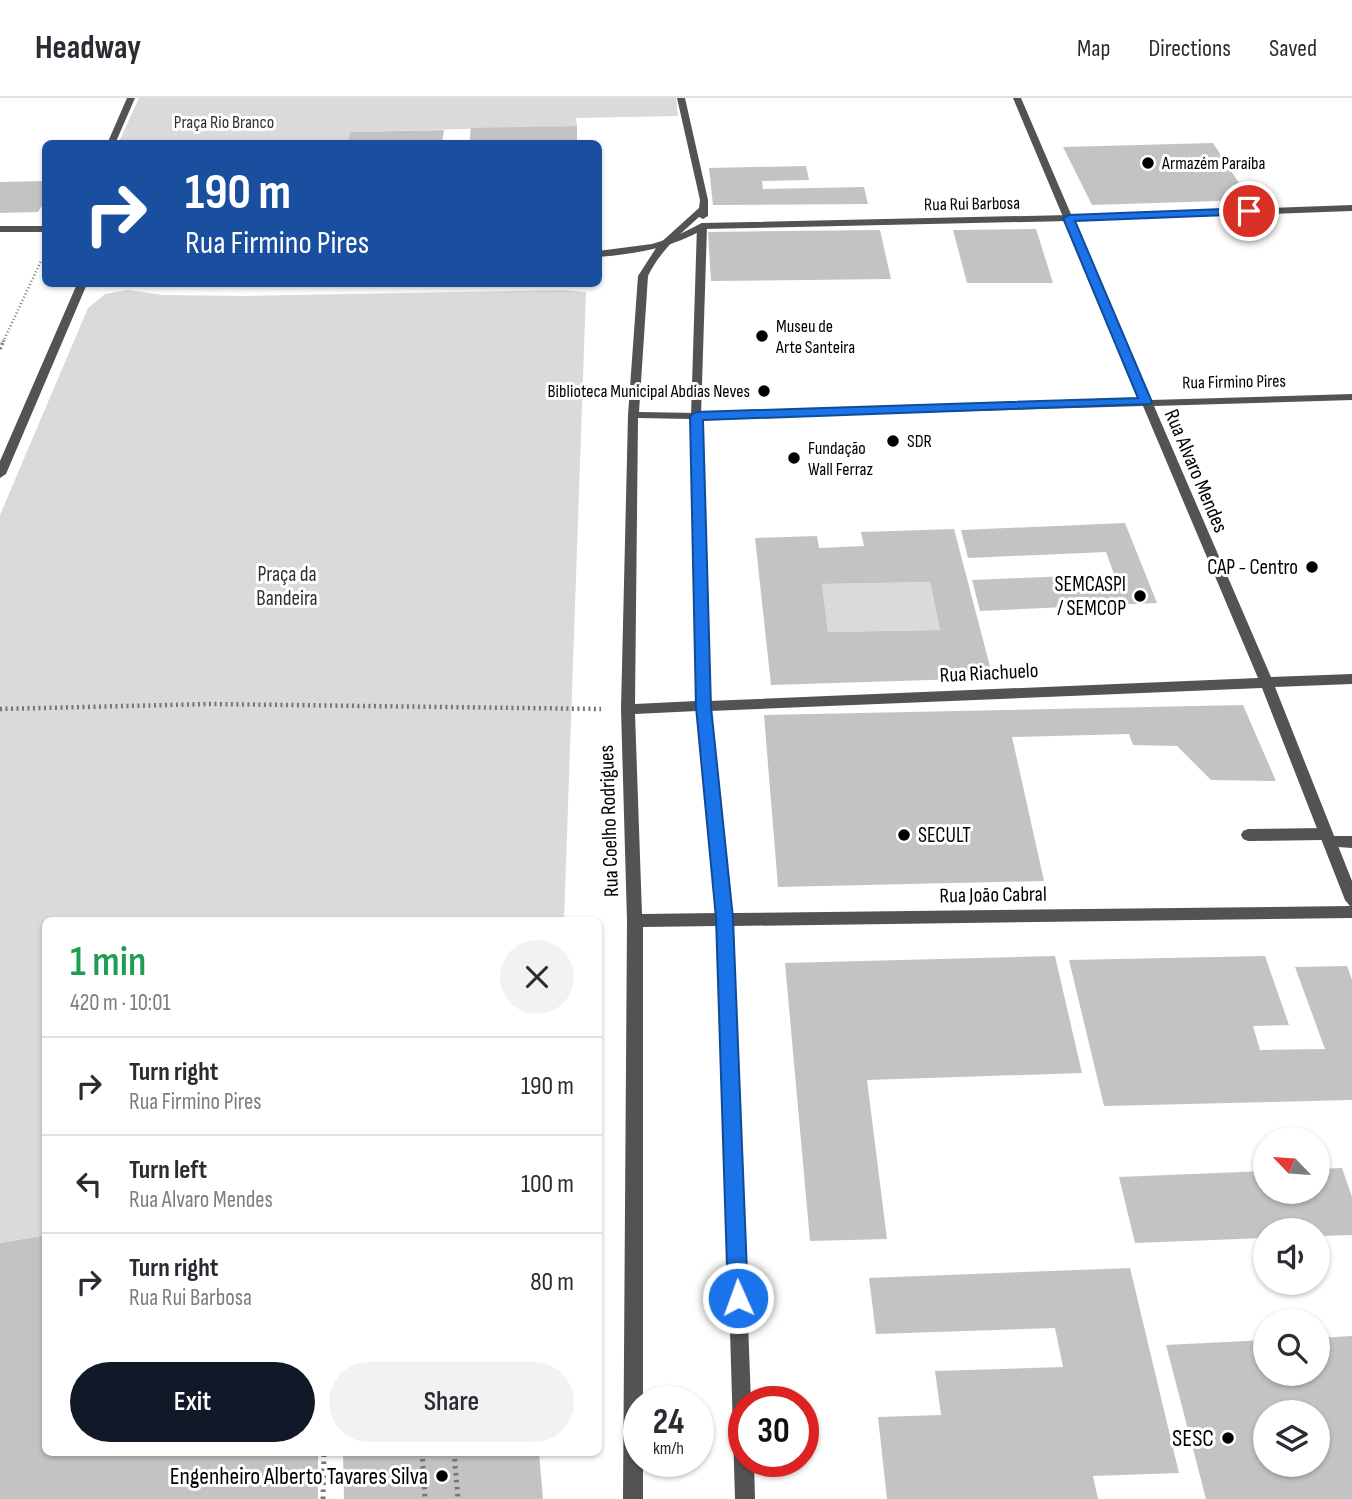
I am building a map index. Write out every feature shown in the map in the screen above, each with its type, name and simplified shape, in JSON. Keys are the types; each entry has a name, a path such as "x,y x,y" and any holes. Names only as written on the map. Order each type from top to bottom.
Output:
{"street":[{"path":"113,140 131,98"},
{"path":"681,98 704,200 696,416 703,707 725,918 741,1386"},
{"name":"Rua Alvaro Mendes","path":"1017,98 1266,682 1352,900"},
{"name":"Rua Rui Barbosa","path":"602,254 659,247 684,238 702,226 1069,218 1352,208"},
{"name":"Rua Coelho Rodrigues","path":"633,1499 635,921 628,709 634,415 643,276 659,247 703,209"},
{"path":"0,229 42,229"},
{"path":"0,474 81,287"},
{"name":"Rua Firmino Pires","path":"634,415 696,416 1352,397"},
{"name":"Rua Riachuelo","path":"628,709 1352,678"},
{"path":"1248,835 1327,838 1352,842"},
{"name":"Rua João Cabral","path":"635,921 1352,912"},
{"path":"744,1477 745,1499"}],"path":[{"path":"0,349 41,261"},
{"path":"0,709 209,704 628,709"},
{"path":"323,1499 324,1456"},
{"path":"422,1456 425,1499"},
{"path":"454,1456 458,1499"}],"green space":[{"name":"Praça Rio Branco","path":"139,98 676,98 678,116 576,118 577,126 350,132 348,140 120,140"},
{"name":"Praça da Bandeira","path":"128,290 162,295 247,296 562,290 586,292 564,917 42,917 42,1236 0,1243 0,515 88,308 105,294"},
{"path":"930,582 940,630 828,632 822,584"}],"building":[{"path":"577,126 577,140 470,140 471,128"},
{"path":"444,130 443,140 348,140 350,132"},
{"name":"Armazém Paraíba","path":"1213,143 1250,200 1092,205 1063,147"},
{"path":"806,166 809,180 762,181 763,189 864,187 868,204 713,205 709,168"},
{"path":"42,181 42,206 38,212 0,213 0,182"},
{"path":"1036,229 1053,283 967,283 953,230"},
{"path":"880,230 891,279 711,281 708,232"},
{"path":"1125,523 1157,603 980,611 972,580 1114,574 1106,552 968,558 961,530"},
{"path":"954,529 993,678 771,685 755,538 817,536 819,548 864,546 861,532","holes":["930,582 940,630 828,632 822,584"]},
{"name":"SECULT","path":"1243,705 1276,781 1211,780 1177,746 1133,745 1129,734 1012,737 1044,881 778,887 764,715"},
{"path":"1055,956 1082,1073 867,1080 887,1239 810,1241 785,963"},
{"path":"1265,956 1289,1025 1253,1026 1260,1050 1325,1049 1295,967 1347,966 1352,980 1352,1100 1104,1106 1069,960"},
{"path":"1330,1168 1342,1168 1352,1197 1352,1235 1330,1236 1330,1218 1253,1218 1253,1238 1135,1243 1119,1177 1253,1171 1253,1204 1330,1204"},
{"path":"42,1236 42,1456 318,1456 318,1499 0,1499 0,1243"},
{"path":"1130,1268 1179,1473 1093,1476 1098,1499 887,1499 878,1417 941,1415 935,1371 1063,1367 1055,1328 876,1334 869,1278"},
{"name":"SESC","path":"1352,1336 1352,1499 1206,1499 1166,1345 1253,1341 1253,1386 1330,1386 1330,1337"},
{"name":"Engenheiro Alberto Tavares Silva","path":"343,1456 539,1456 543,1499 344,1499"}],"place":[{"name":"Armazém Paraíba","path":"1148,163"},
{"name":"Museu de Arte Santeira","path":"762,336"},
{"name":"Biblioteca Municipal Abdias Neves","path":"764,391"},
{"name":"SDR","path":"893,441"},
{"name":"Fundação Wall Ferraz","path":"794,458"},
{"name":"CAP - Centro","path":"1312,567"},
{"name":"SEMCASPI / SEMCOP","path":"1140,596"},
{"name":"SECULT","path":"904,835"},
{"name":"SESC","path":"1228,1438"},
{"name":"Engenheiro Alberto Tavares Silva","path":"442,1476"}],"route":[{"path":"738,1298 725,918 703,707 696,416 1146,402 1069,218 1249,211"}]}
